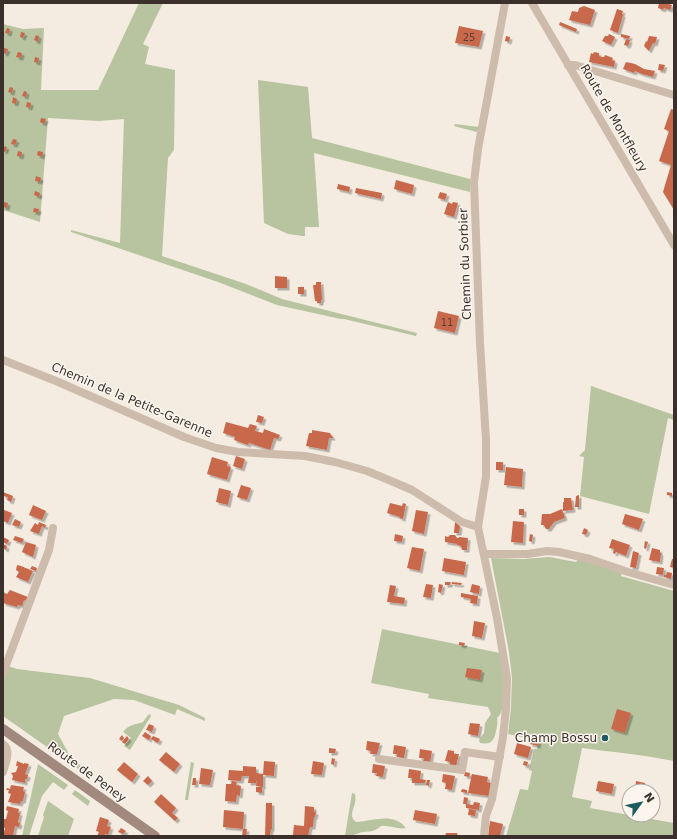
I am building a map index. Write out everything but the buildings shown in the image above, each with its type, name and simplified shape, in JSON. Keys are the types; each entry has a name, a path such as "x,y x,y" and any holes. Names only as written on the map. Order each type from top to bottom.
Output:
{"main road":[{"name":"Route de Peney","path":"3,729 155,836"}],"street":[{"name":"Chemin du Sorbier","path":"478,527 484,495 486,446 474,182 478,149 505,3"},
{"name":"Route de Montfleury","path":"532,3 674,245"},
{"path":"568,65 575,65 674,95"},
{"name":"Chemin de la Petite-Garenne","path":"3,360 56,381 184,437 216,448 238,452 305,456 335,462 373,473 408,488 462,522 478,527"},
{"path":"478,527 507,678 506,708 500,758 492,799 486,816 484,836"},
{"path":"3,673 49,550 53,528"},
{"path":"484,554 528,554 547,551 572,555 590,559 674,585"},
{"path":"3,744 8,750 3,772"},
{"path":"379,759 462,770 465,752 500,758"}],"green space":[{"path":"139,3 163,3 143,44 149,47 145,64 175,70 174,150 168,158 162,256 246,284 282,299 417,333 416,336 277,305 218,282 71,232 71,230 120,243 124,119 99,121 48,118 40,222 3,210 3,24 23,29 44,28 41,90 98,90"},
{"path":"258,80 308,87 312,138 470,179 470,192 314,153 319,227 305,227 305,236 303,236 288,234 264,223"},
{"path":"455,124 479,127 477,132 454,126"},
{"path":"591,386 674,415 674,420 668,418 649,514 580,496 584,457 579,456 585,450"},
{"path":"549,557 576,562 578,559 622,573 621,576 674,591 674,761 582,748 572,797 592,801 590,808 621,814 621,823 661,823 661,821 674,823 674,836 506,836 520,789 528,790 532,771 529,770 534,749 537,749 539,741 508,734 512,678 509,652 491,558 524,559"},
{"path":"382,629 500,653 504,697 501,713 497,718 495,734 491,742 480,743 479,740 484,733 485,723 491,714 488,707 428,698 429,694 371,683"},
{"path":"8,666 17,669 90,678 179,705 205,718 205,721 177,709 175,715 134,700 114,699 64,716 58,734 70,756 92,776 91,778 3,716 3,681"},
{"path":"150,714 151,716 130,750 124,746 131,738 123,732 125,729 143,722"},
{"path":"191,762 194,763 188,800 185,800"},
{"path":"38,764 68,785 64,790 53,782 42,796 29,836 22,836"},
{"path":"75,790 90,801 88,806 72,794"},
{"path":"352,793 355,794 355,803 352,816 356,822 389,819 401,823 406,828 381,826 372,831 345,836"},
{"path":"48,801 74,819 68,836 38,836"}],"place":[{"name":"Champ Bossu","path":"605,738"}]}
